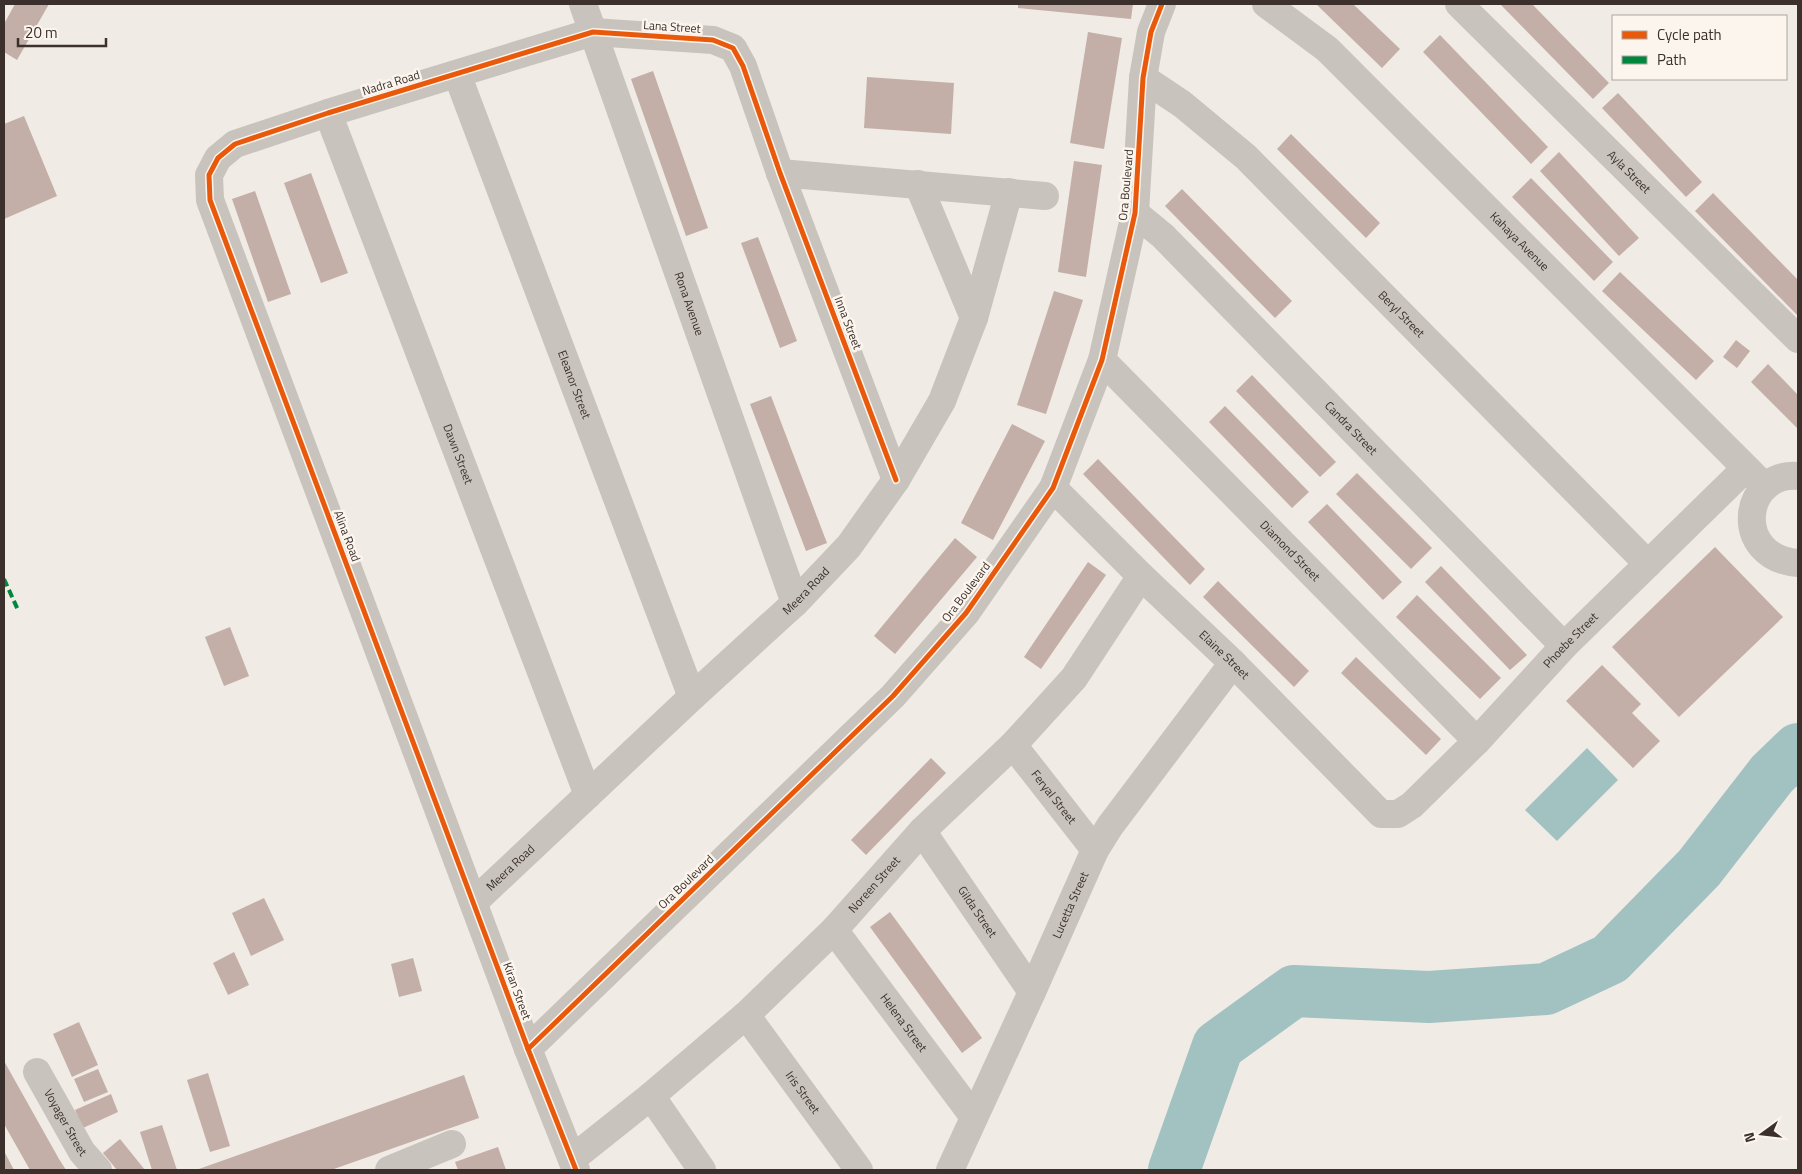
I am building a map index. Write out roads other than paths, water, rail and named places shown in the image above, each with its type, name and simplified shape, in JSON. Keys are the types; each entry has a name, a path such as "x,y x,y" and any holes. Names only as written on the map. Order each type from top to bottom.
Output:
{"street":[{"name":"Rona Avenue","path":"583,4 795,603"},
{"name":"Ora Boulevard","path":"528,1049 893,696 966,613 1052,488 1102,360 1135,214 1143,78 1151,32 1162,4"},
{"name":"Kahaya Avenue","path":"1266,4 1327,49 1765,487"},
{"name":"Ayla Street","path":"1459,4 1798,339"},
{"name":"Nadra Road","path":"209,175 218,158 235,144 328,112 593,32"},
{"name":"Lana Street","path":"593,32 713,40 733,48 743,66 780,173"},
{"name":"Eleanor Street","path":"456,74 692,697"},
{"name":"Beryl Street","path":"1143,78 1182,104 1246,157 1648,564"},
{"name":"Dawn Street","path":"328,112 588,796"},
{"path":"780,173 1045,196"},
{"name":"Inna Street","path":"780,173 896,480"},
{"name":"Alina Road","path":"209,175 210,200 474,902"},
{"path":"918,184 974,318"},
{"name":"Meera Road","path":"474,902 795,603 849,546 896,480 942,401 974,318 1009,192"},
{"name":"Candra Street","path":"1135,214 1163,236 1564,646"},
{"name":"Diamond Street","path":"1102,360 1477,742"},
{"name":"Phoebe Street","path":"1398,814 1412,805 1477,742 1564,646 1745,469"},
{"path":"1798,476 1776,479 1765,487 1757,498 1752,511 1755,537 1763,548 1773,557 1785,562 1798,563"},
{"name":"Elaine Street","path":"1052,488 1233,663 1381,814 1398,814"},
{"name":"Noreen Street","path":"574,1165 746,1015 834,930 922,831 1013,745 1074,678 1141,576"},
{"name":"Lucetta Street","path":"950,1170 1095,850 1110,826 1233,663"},
{"name":"Feryal Street","path":"1013,745 1095,850"},
{"name":"Gilda Street","path":"922,831 1032,992"},
{"name":"Kiran Street","path":"474,902 528,1049 574,1165"},
{"name":"Helena Street","path":"834,930 974,1117"},
{"name":"Iris Street","path":"746,1015 859,1170"},
{"name":"Voyager Street","path":"37,1072 82,1152 98,1170"},
{"path":"651,1096 702,1170"},
{"path":"389,1170 448,1154"}],"water":[{"path":"1587,748 1618,780 1557,841 1525,810"}],"waterway":[{"path":"1174,1170 1218,1046 1294,991 1429,997 1546,989 1610,959 1699,868 1772,774 1798,749"}]}
